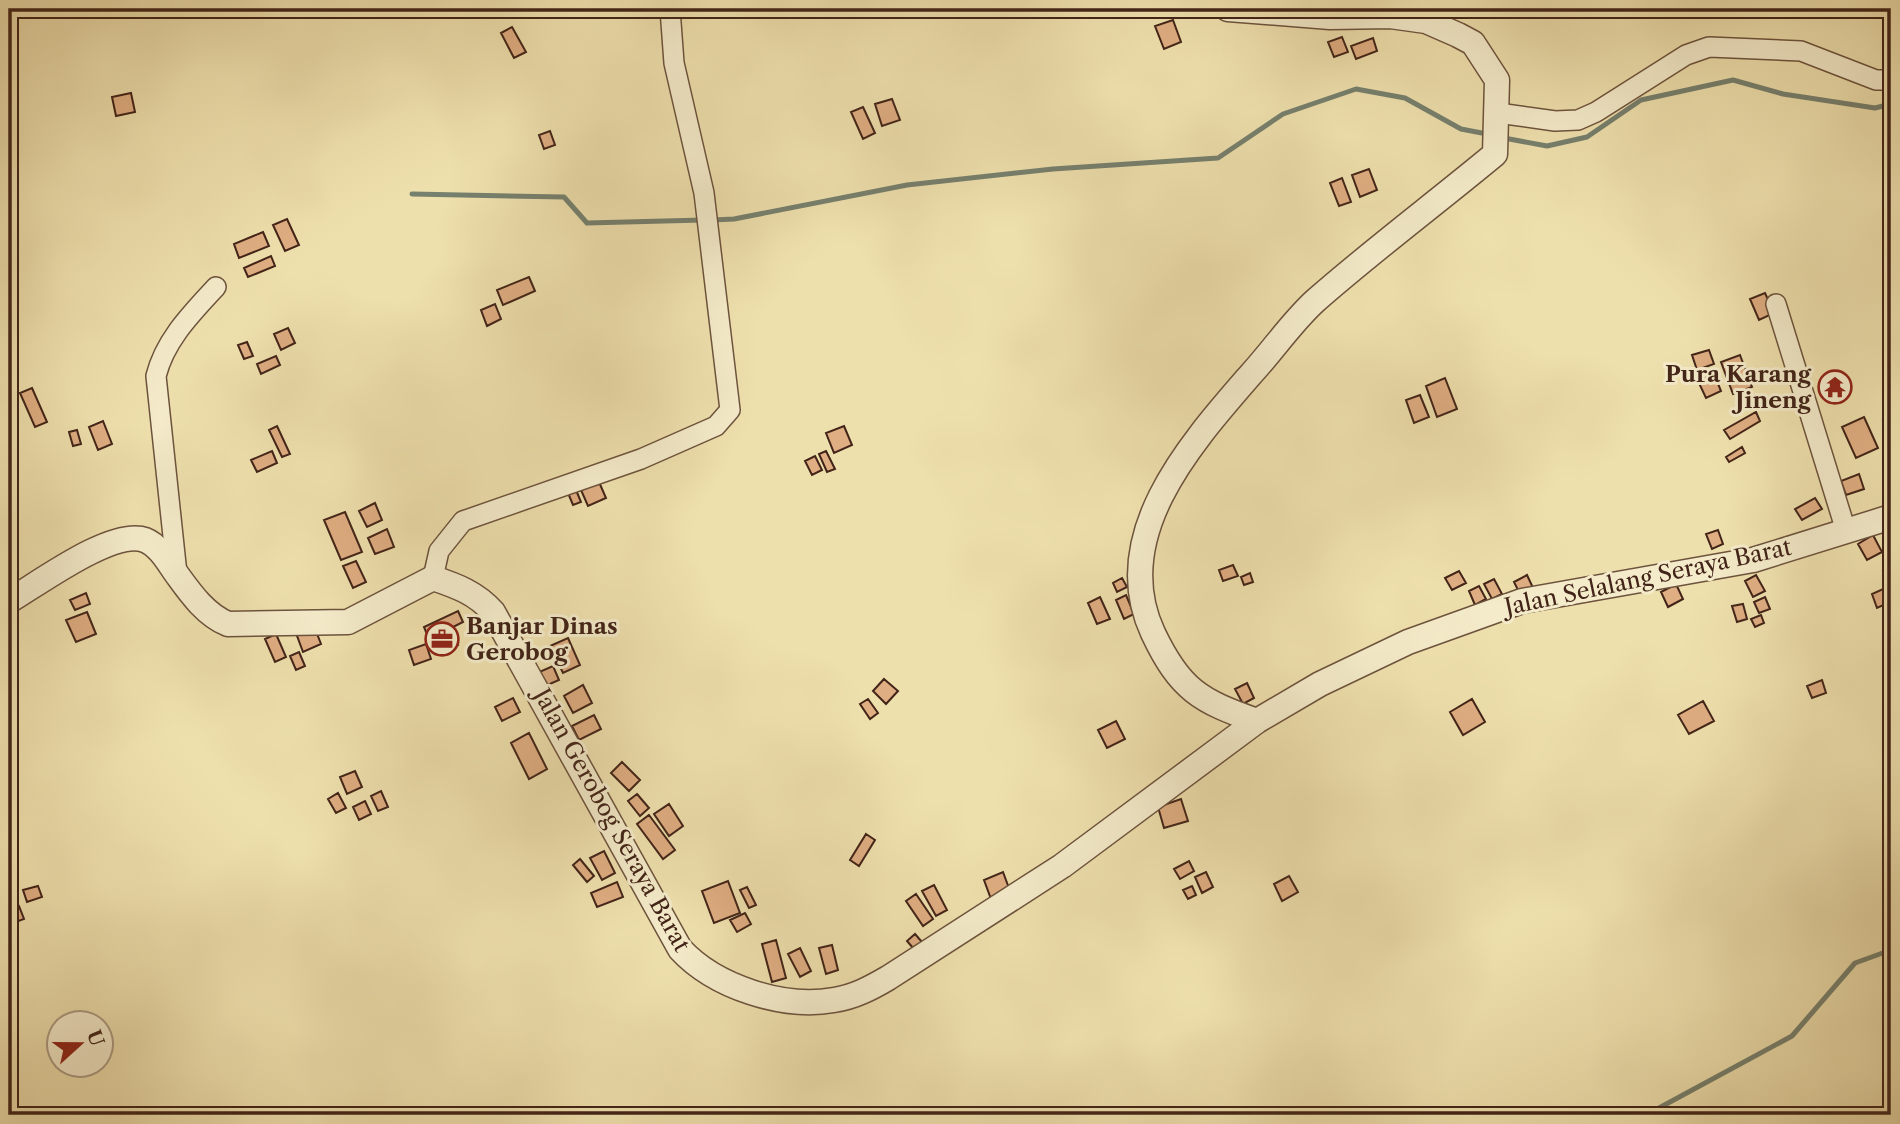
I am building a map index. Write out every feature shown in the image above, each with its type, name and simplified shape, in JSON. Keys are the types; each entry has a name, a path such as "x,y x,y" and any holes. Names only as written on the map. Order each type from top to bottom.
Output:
{"street":[{"path":"9,601 119,539 146,540 158,550 207,611 228,624 348,622 433,578 439,551 463,521 641,459 724,419 730,410 729,389 714,262 704,193 674,63 670,9"},
{"path":"1228,9 1426,20 1473,43 1497,80 1495,154 1313,303 1202,431 1163,491 1149,523 1141,560 1144,604 1163,654 1180,681 1210,702 1257,721"},
{"path":"1498,116 1555,121 1578,120 1617,100 1686,55 1709,47 1801,51 1867,77 1891,80"},
{"path":"177,575 156,376 163,354 179,328 216,287"},
{"path":"1776,304 1846,531"},
{"name":"Jalan Selalang Seraya Barat","path":"1204,758 1257,721 1320,684 1408,642 1485,612 1553,594 1667,578 1753,560 1891,517"},
{"name":"Jalan Gerobog Seraya Barat","path":"433,578 466,590 481,599 493,612 680,949 691,960 739,987 787,1000 833,1001 874,986 1062,866 1204,758"},
{"path":"1204,758 1213,739 1210,702"}],"building":[{"path":"682,9 695,9 695,18 682,18"},
{"path":"702,9 715,9 715,13 702,13"},
{"path":"1173,20 1181,42 1164,49 1155,26"},
{"path":"512,27 526,52 514,58 501,33"},
{"path":"1342,37 1348,52 1334,57 1328,42"},
{"path":"1373,38 1377,51 1356,59 1351,46"},
{"path":"131,93 135,112 116,116 112,97"},
{"path":"892,99 900,120 882,126 875,104"},
{"path":"863,107 875,133 863,139 851,112"},
{"path":"550,131 555,145 544,149 539,135"},
{"path":"1369,169 1377,190 1360,197 1352,175"},
{"path":"1342,178 1351,202 1339,206 1330,183"},
{"path":"287,219 299,245 285,251 273,225"},
{"path":"263,232 269,246 239,258 234,244"},
{"path":"271,256 275,266 248,277 244,268"},
{"path":"529,277 535,291 503,305 497,290"},
{"path":"1765,293 1774,313 1759,320 1750,299"},
{"path":"495,304 501,319 487,326 481,310"},
{"path":"288,328 295,343 281,350 274,334"},
{"path":"247,342 253,356 244,359 238,345"},
{"path":"1709,350 1714,364 1697,370 1692,355"},
{"path":"1740,355 1752,387 1733,394 1721,362"},
{"path":"276,356 280,365 261,374 257,364"},
{"path":"1714,374 1721,391 1706,398 1698,381"},
{"path":"1445,378 1457,409 1437,417 1426,386"},
{"path":"32,388 47,422 35,427 20,393"},
{"path":"1420,395 1429,417 1414,423 1406,400"},
{"path":"9,409 15,424 9,427"},
{"path":"1756,412 1760,421 1730,439 1724,430"},
{"path":"1864,417 1878,448 1856,458 1842,427"},
{"path":"1891,417 1891,445 1883,420"},
{"path":"103,421 112,444 98,450 89,427"},
{"path":"277,426 290,454 282,457 269,430"},
{"path":"844,426 852,445 834,453 826,433"},
{"path":"77,430 81,444 73,446 69,432"},
{"path":"1742,447 1745,453 1729,462 1726,457"},
{"path":"272,451 277,463 257,472 251,460"},
{"path":"826,451 835,469 827,472 819,454"},
{"path":"815,456 822,470 812,475 805,461"},
{"path":"1859,474 1864,489 1846,495 1841,481"},
{"path":"599,482 606,498 588,506 581,490"},
{"path":"576,490 581,502 573,505 568,493"},
{"path":"1815,498 1822,509 1802,520 1795,509"},
{"path":"375,503 382,520 367,527 359,511"},
{"path":"345,512 362,552 341,560 324,520"},
{"path":"387,529 394,547 375,554 368,538"},
{"path":"1891,529 1891,547 1890,548 1883,533"},
{"path":"1718,530 1723,544 1712,549 1706,534"},
{"path":"1873,535 1882,552 1867,560 1858,544"},
{"path":"356,561 366,582 353,588 343,566"},
{"path":"1233,565 1238,576 1223,581 1219,570"},
{"path":"1891,568 1891,584 1889,585 1883,571"},
{"path":"1459,571 1466,583 1452,590 1445,578"},
{"path":"1250,573 1253,582 1244,585 1241,577"},
{"path":"1527,575 1534,590 1521,596 1514,582"},
{"path":"1756,575 1765,591 1753,597 1745,581"},
{"path":"1122,578 1127,587 1117,592 1113,583"},
{"path":"1494,579 1502,594 1492,599 1484,584"},
{"path":"1676,584 1683,599 1668,607 1661,592"},
{"path":"1479,586 1486,599 1475,605 1469,591"},
{"path":"1883,589 1888,603 1877,608 1872,594"},
{"path":"86,593 90,604 75,610 70,600"},
{"path":"1126,595 1134,614 1124,619 1116,600"},
{"path":"1100,597 1110,619 1097,624 1088,603"},
{"path":"1765,597 1770,609 1759,613 1754,602"},
{"path":"1743,604 1747,619 1737,622 1732,606"},
{"name":"Banjar Dinas Gerobog","path":"458,611 463,622 451,628 458,645 435,654 424,627"},
{"path":"87,612 96,634 76,642 66,620"},
{"path":"1761,615 1764,623 1755,627 1751,619"},
{"path":"314,626 321,644 303,652 296,633"},
{"path":"276,634 286,657 275,662 265,639"},
{"path":"568,638 580,665 563,673 550,646"},
{"path":"426,644 431,659 414,665 409,650"},
{"path":"299,652 305,666 296,670 290,656"},
{"path":"553,666 559,680 543,687 537,673"},
{"path":"884,679 898,691 886,704 873,691"},
{"path":"1822,680 1826,693 1812,698 1807,686"},
{"path":"1247,683 1254,698 1243,704 1235,689"},
{"path":"583,685 592,703 573,713 564,696"},
{"path":"513,698 520,712 502,721 495,707"},
{"path":"868,699 878,713 870,719 860,704"},
{"path":"1472,699 1485,722 1463,735 1450,712"},
{"path":"1703,701 1714,721 1689,734 1678,715"},
{"path":"594,715 601,729 579,740 572,726"},
{"path":"1116,721 1125,739 1107,748 1098,730"},
{"path":"529,733 547,769 529,779 511,743"},
{"path":"622,762 640,780 629,791 611,773"},
{"path":"355,771 362,787 347,794 340,777"},
{"path":"381,791 388,807 378,811 371,796"},
{"path":"338,793 346,808 336,813 328,799"},
{"path":"637,794 649,808 640,816 628,801"},
{"path":"1181,799 1188,821 1164,828 1158,807"},
{"path":"365,801 371,814 359,820 353,807"},
{"path":"669,804 683,826 669,836 654,814"},
{"path":"649,815 675,850 663,859 637,824"},
{"path":"866,834 875,840 859,866 850,860"},
{"path":"604,851 615,873 602,880 590,858"},
{"path":"580,859 594,876 587,882 573,865"},
{"path":"1189,861 1194,871 1180,879 1174,869"},
{"path":"1003,872 1010,891 991,899 984,880"},
{"path":"1206,872 1213,887 1202,893 1195,877"},
{"path":"1289,876 1298,892 1282,901 1274,884"},
{"path":"728,881 740,913 714,923 702,891"},
{"path":"617,882 623,897 597,907 591,893"},
{"path":"934,885 947,910 936,916 922,891"},
{"path":"38,886 42,897 27,902 23,890"},
{"path":"1192,886 1196,895 1188,899 1183,890"},
{"path":"747,887 756,905 749,908 740,890"},
{"path":"916,894 933,919 923,926 906,901"},
{"path":"19,906 24,919 13,923 9,910"},
{"path":"745,913 751,924 737,932 730,920"},
{"path":"915,934 928,949 920,956 907,941"},
{"path":"776,940 786,978 772,982 762,944"},
{"path":"832,945 838,970 826,974 819,948"},
{"path":"800,948 811,971 800,977 788,954"}],"waterway":[{"path":"1504,138 1547,146 1587,137 1641,100 1733,80 1783,94 1875,108 1891,104"},
{"path":"713,220 734,219 907,185 1053,169 1218,158 1283,114 1356,89 1405,98 1461,129 1487,134"},
{"path":"412,194 564,197 587,223 703,220"},
{"path":"1646,1115 1792,1036 1855,963 1891,950"}],"place":[{"name":"Pura Karang Jineng","path":"1835,387"},
{"name":"Banjar Dinas Gerobog","path":"442,639"}]}
